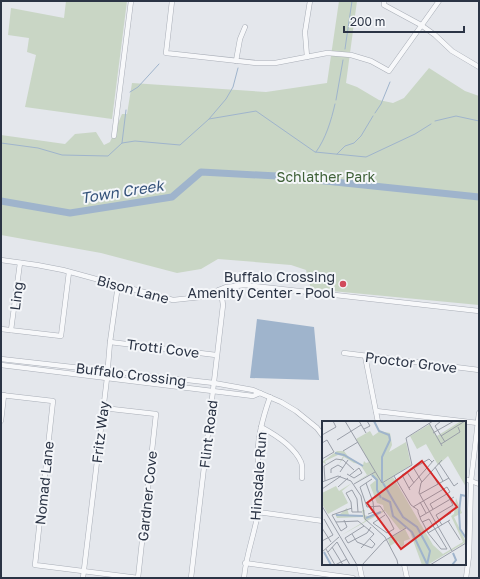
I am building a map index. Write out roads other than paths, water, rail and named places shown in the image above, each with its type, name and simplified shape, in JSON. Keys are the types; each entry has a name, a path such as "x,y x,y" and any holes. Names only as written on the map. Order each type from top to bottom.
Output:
{"street":[{"path":"114,136 131,1"},
{"path":"172,1 166,52 257,63 275,63 328,53 351,55 371,61 389,71 438,1"},
{"path":"307,57 305,32 310,1"},
{"path":"384,1 384,5 421,25 435,35 452,51 479,67"},
{"path":"236,61 240,39 245,27"},
{"name":"Bison Lane","path":"1,260 37,265 68,272 173,300 201,298 232,285 245,285 479,311"},
{"name":"Ling","path":"11,330 20,263"},
{"path":"1,329 61,336 68,272"},
{"name":"Fritz Way","path":"83,578 118,285"},
{"name":"Flint Road","path":"191,578 223,305 219,290"},
{"name":"Trotti Cove","path":"110,342 216,355"},
{"name":"Proctor Grove","path":"344,353 479,370"},
{"path":"366,356 378,421"},
{"name":"Buffalo Crossing","path":"1,359 214,383 253,390 281,402 296,411 317,428 322,435"},
{"name":"Buffalo Crossing","path":"1,365 253,396 260,393"},
{"path":"1,421 2,395"},
{"name":"Nomad Lane","path":"2,395 53,401 34,565 84,571"},
{"name":"Hinsdale Run","path":"244,578 245,563 258,512 258,451 261,427 270,397"},
{"name":"Gardner Cove","path":"103,408 156,414 138,578"},
{"path":"376,411 461,421"},
{"path":"466,578 469,556 467,530 479,412"},
{"path":"466,422 478,423"},
{"path":"261,427 284,441 294,452 302,463 302,478"},
{"path":"466,479 479,484"},
{"path":"258,512 322,521"},
{"path":"245,563 353,578"},
{"path":"359,565 362,578"},
{"path":"404,565 407,578"},
{"path":"84,571 138,578"}],"water":[{"path":"257,319 314,327 319,380 250,378"}],"waterway":[{"path":"345,49 352,1"},
{"path":"336,100 343,60"},
{"path":"130,92 138,87 159,64"},
{"path":"209,119 226,99 233,87 238,68"},
{"path":"375,113 381,104 390,82"},
{"path":"316,152 328,129 335,104"},
{"path":"122,143 126,110"},
{"path":"1,143 38,148 62,155 108,156 122,143 135,141 180,145 209,119 256,111 315,152 366,157 415,134 431,124"},
{"path":"337,154 345,146 354,143 361,136 373,116"},
{"path":"435,121 456,116 479,121"},
{"name":"Town Creek","path":"1,201 70,213 172,197 201,172 277,176 479,197"}],"place":[{"name":"Buffalo Crossing Amenity Center - Pool","path":"343,284"}],"park label":[{"name":"Schlather Park","path":"326,176"}]}
